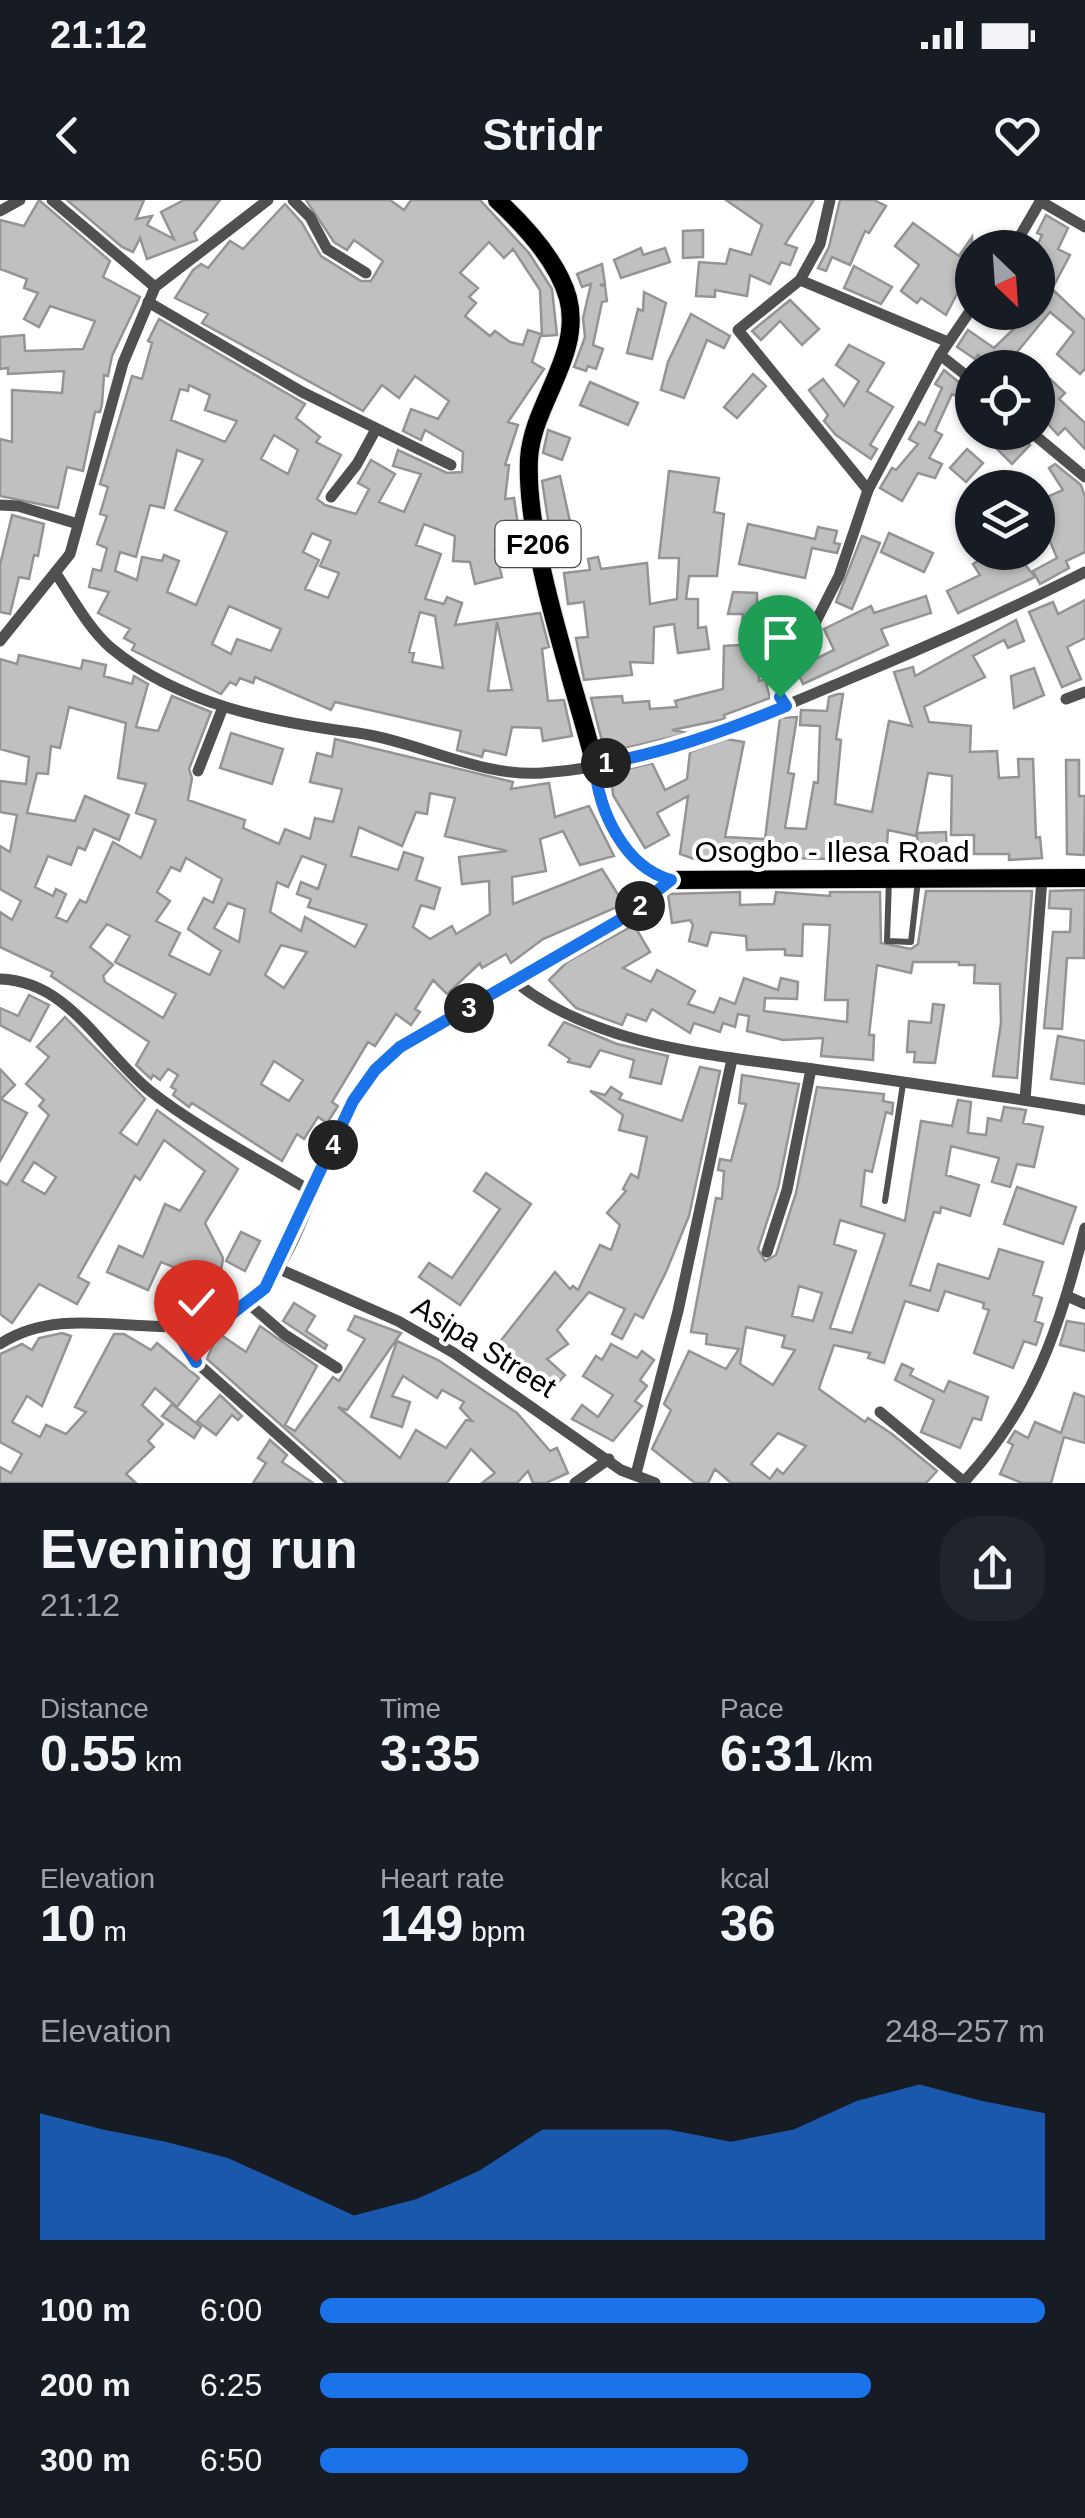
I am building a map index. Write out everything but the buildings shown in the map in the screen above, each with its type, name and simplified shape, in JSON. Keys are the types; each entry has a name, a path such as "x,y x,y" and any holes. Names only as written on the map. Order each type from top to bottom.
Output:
{"main road":[{"name":"Osogbo - Ilesa Road","path":"497,200 547,258 568,300 565,355 535,429 529,476 537,537 595,765 596,792 628,850 656,876 671,880 1085,878"}],"street":[{"path":"0,211 20,200"},
{"path":"52,200 65,204 156,287"},
{"path":"2,635 58,575 70,554 123,364 156,287 268,200"},
{"path":"294,200 310,216 327,250 366,273"},
{"path":"830,200 820,244 800,280 738,330 868,490"},
{"path":"1024,230 1041,201 1085,227"},
{"path":"800,280 948,342"},
{"path":"148,302 302,392 452,465"},
{"path":"786,706 780,697 782,688 839,576 868,490 956,330"},
{"path":"940,355 955,367"},
{"path":"331,497 358,464 376,429"},
{"path":"1053,450 1085,477"},
{"path":"0,505 18,506 78,524"},
{"path":"58,575 109,646 180,689 223,707 268,719 398,738 488,769 540,773 677,747 786,706 1012,609 1085,572"},
{"path":"1066,698 1085,692"},
{"path":"198,771 223,707"},
{"path":"1025,1100 1042,879"},
{"path":"0,1344 42,1324 70,1321 173,1325 229,1316 249,1304 277,1268 353,1101 375,1070 400,1047 517,983 618,921 671,880"},
{"path":"0,979 27,980 57,996 150,1090 312,1192"},
{"path":"517,983 557,1010 604,1028 732,1059 1085,1110"},
{"path":"636,1474 698,1223 732,1059"},
{"path":"767,1252 787,1190 811,1069"},
{"path":"880,1412 964,1483 1026,1400 1067,1296 1085,1228"},
{"name":"Asipa Street","path":"277,1268 398,1321 454,1353 609,1459 623,1476 636,1474 655,1483"},
{"path":"1067,1296 1085,1304"},
{"path":"249,1304 285,1335 337,1368"},
{"path":"173,1325 196,1362 332,1483"},
{"path":"575,1483 609,1459"}],"lane":[{"path":"888,879 888,940 910,942 918,879"},
{"path":"885,1201 904,1083"}],"route":[{"path":"196,1362 173,1325 199,1324 229,1316 265,1288 353,1101 375,1070 400,1047 517,983 618,921 671,880 656,876 628,850 596,792 595,765 677,747 738,726 786,706 780,697"}]}
